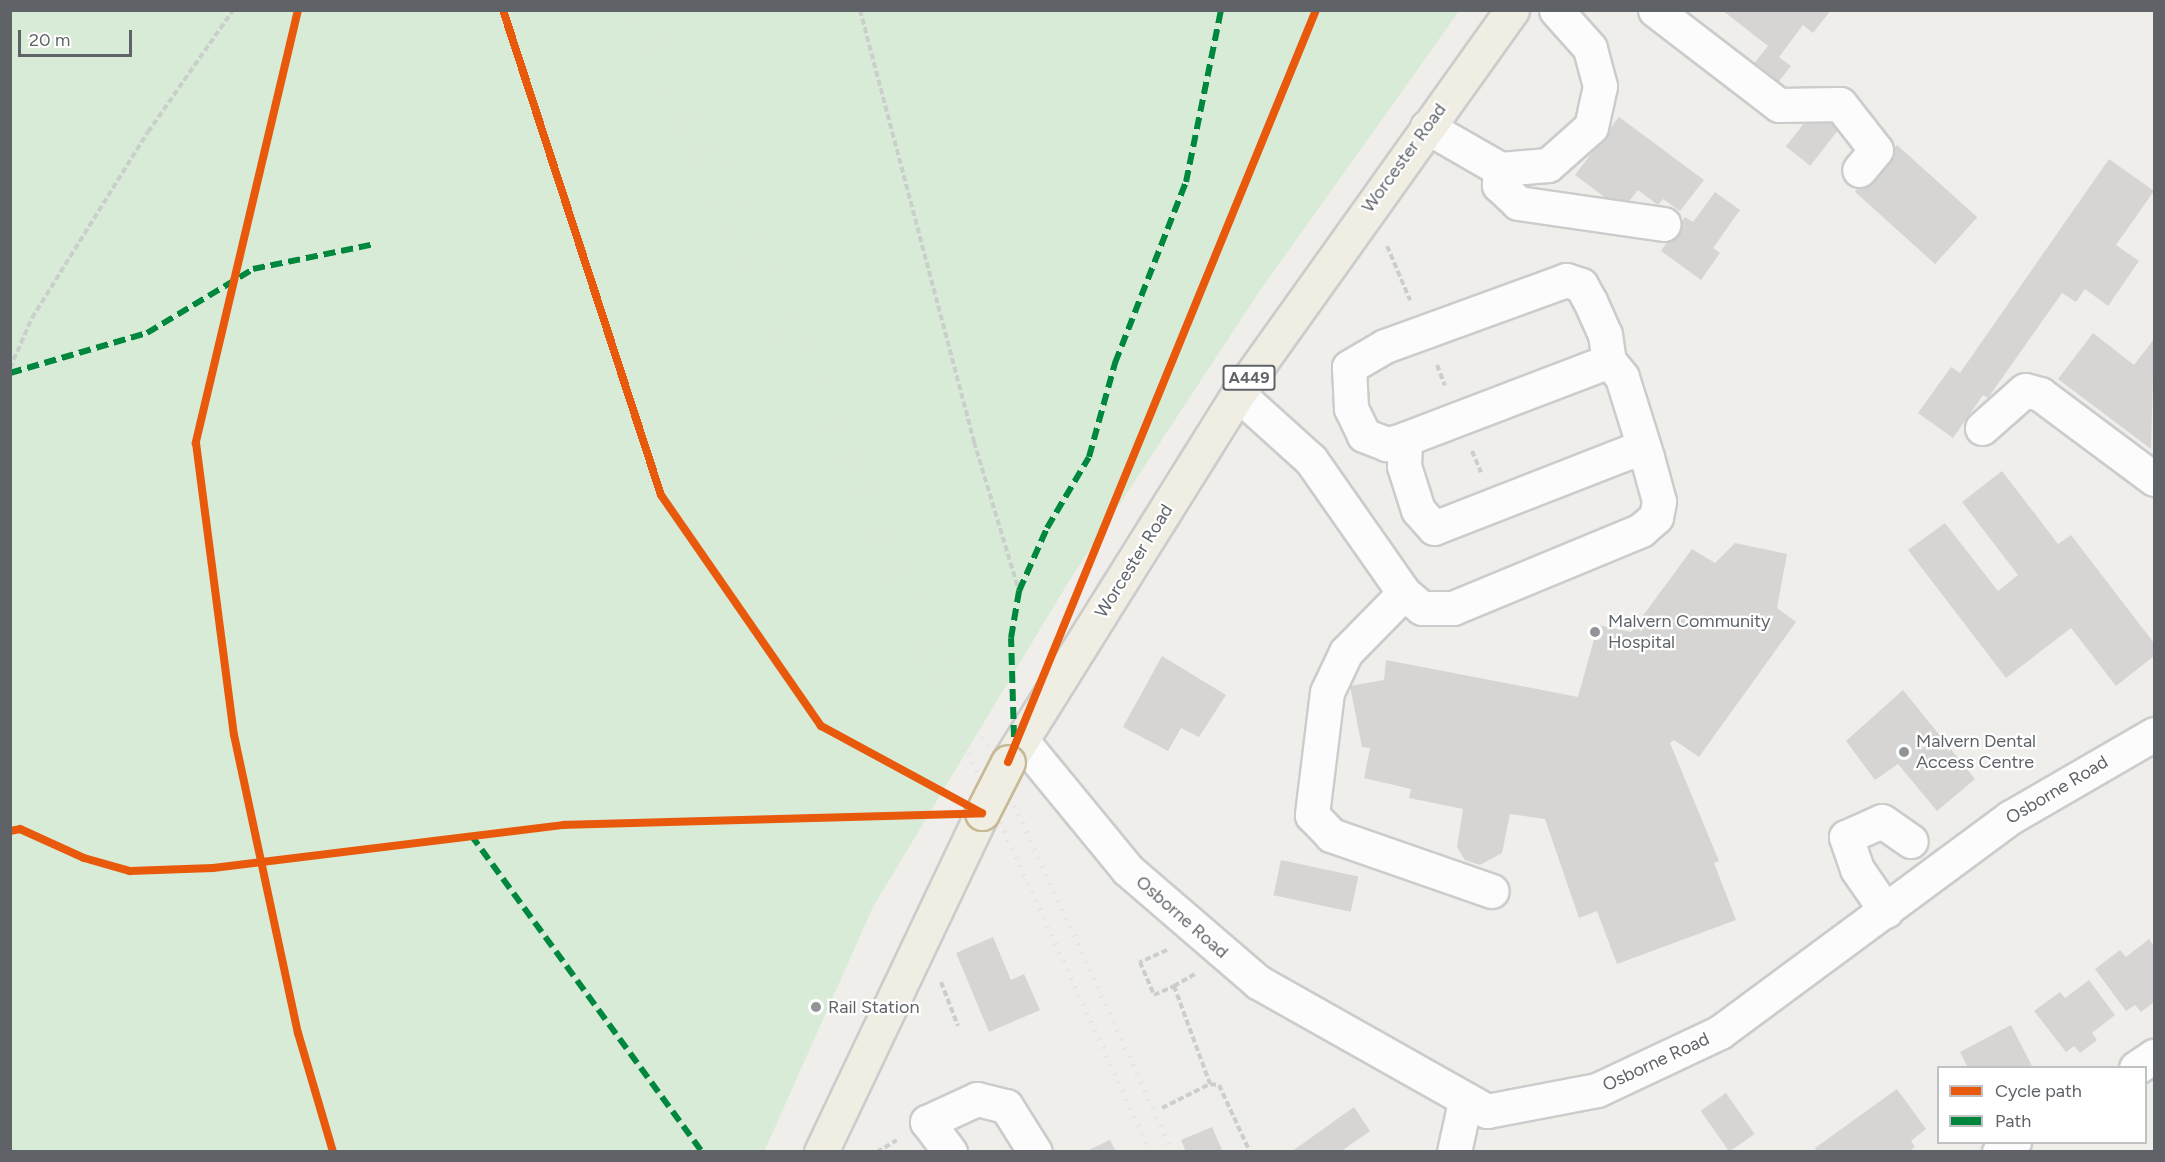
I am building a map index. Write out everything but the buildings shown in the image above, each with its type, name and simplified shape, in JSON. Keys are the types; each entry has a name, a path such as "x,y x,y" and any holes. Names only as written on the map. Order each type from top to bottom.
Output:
{"highway":[{"name":"Worcester Road","path":"820,1152 982,813 1015,752 1238,393 1512,10"}],"street":[{"path":"1427,127 1500,169 1548,165 1592,127 1600,86 1590,48 1556,10"},
{"path":"1655,10 1779,105 1840,104 1876,150 1859,170"},
{"path":"1500,169 1499,185 1518,203 1663,224"},
{"path":"1238,393 1311,460 1404,593 1422,609 1453,608 1641,530 1656,517 1659,501 1647,457 1622,377 1609,361 1605,334 1581,285 1566,280 1385,346 1348,367 1351,408 1364,435 1387,444 1609,361"},
{"path":"1982,428 2025,390 2040,394 2154,479"},
{"path":"1405,439 1404,466 1418,510 1434,528 1632,452 1647,457"},
{"path":"1404,593 1346,652 1327,692 1312,815 1331,836 1492,891"},
{"name":"Osborne Road","path":"1015,752 1128,870 1258,982 1465,1102 1487,1111 1597,1090 1720,1032 2011,817 2154,734"},
{"path":"1886,911 1857,869 1846,837 1882,821 1911,841"},
{"path":"2139,1066 2154,1056"},
{"path":"950,1152 927,1122 977,1099 1006,1106 1035,1152"},
{"path":"1454,1152 1465,1102"}],"path":[{"path":"10,368 32,318 136,152 233,10"},
{"path":"860,10 974,442 1019,591"},
{"path":"1174,956 1167,950 1140,962 1154,995 1227,956"},
{"path":"1188,968 1195,974"},
{"path":"1174,986 1210,1084"},
{"path":"1162,1108 1210,1084 1219,1085 1250,1152"}],"green space":[{"path":"10,11 1459,11 1257,295 1069,581 873,907 764,1152 11,1151"}],"railway":[{"path":"629,10 1151,1152"},
{"path":"652,10 1173,1152"}],"marked path":[{"path":"1014,737 1011,638 1019,591 1047,528 1089,457 1115,363 1186,182 1221,10"},
{"path":"10,373 147,333 253,269 375,244"},
{"path":"471,835 702,1152"}],"cycle path":[{"path":"298,10 196,443 234,735 298,1033 333,1152"},
{"path":"503,10 661,495 821,726 982,813"},
{"path":"1008,762 1316,10"},
{"path":"10,831 20,829 84,858 130,871 213,868 564,825 982,813"}],"place":[{"name":"Malvern Community Hospital","path":"1595,632"},
{"name":"Malvern Dental Access Centre","path":"1904,752"},
{"name":"Rail Station","path":"816,1007"}]}
